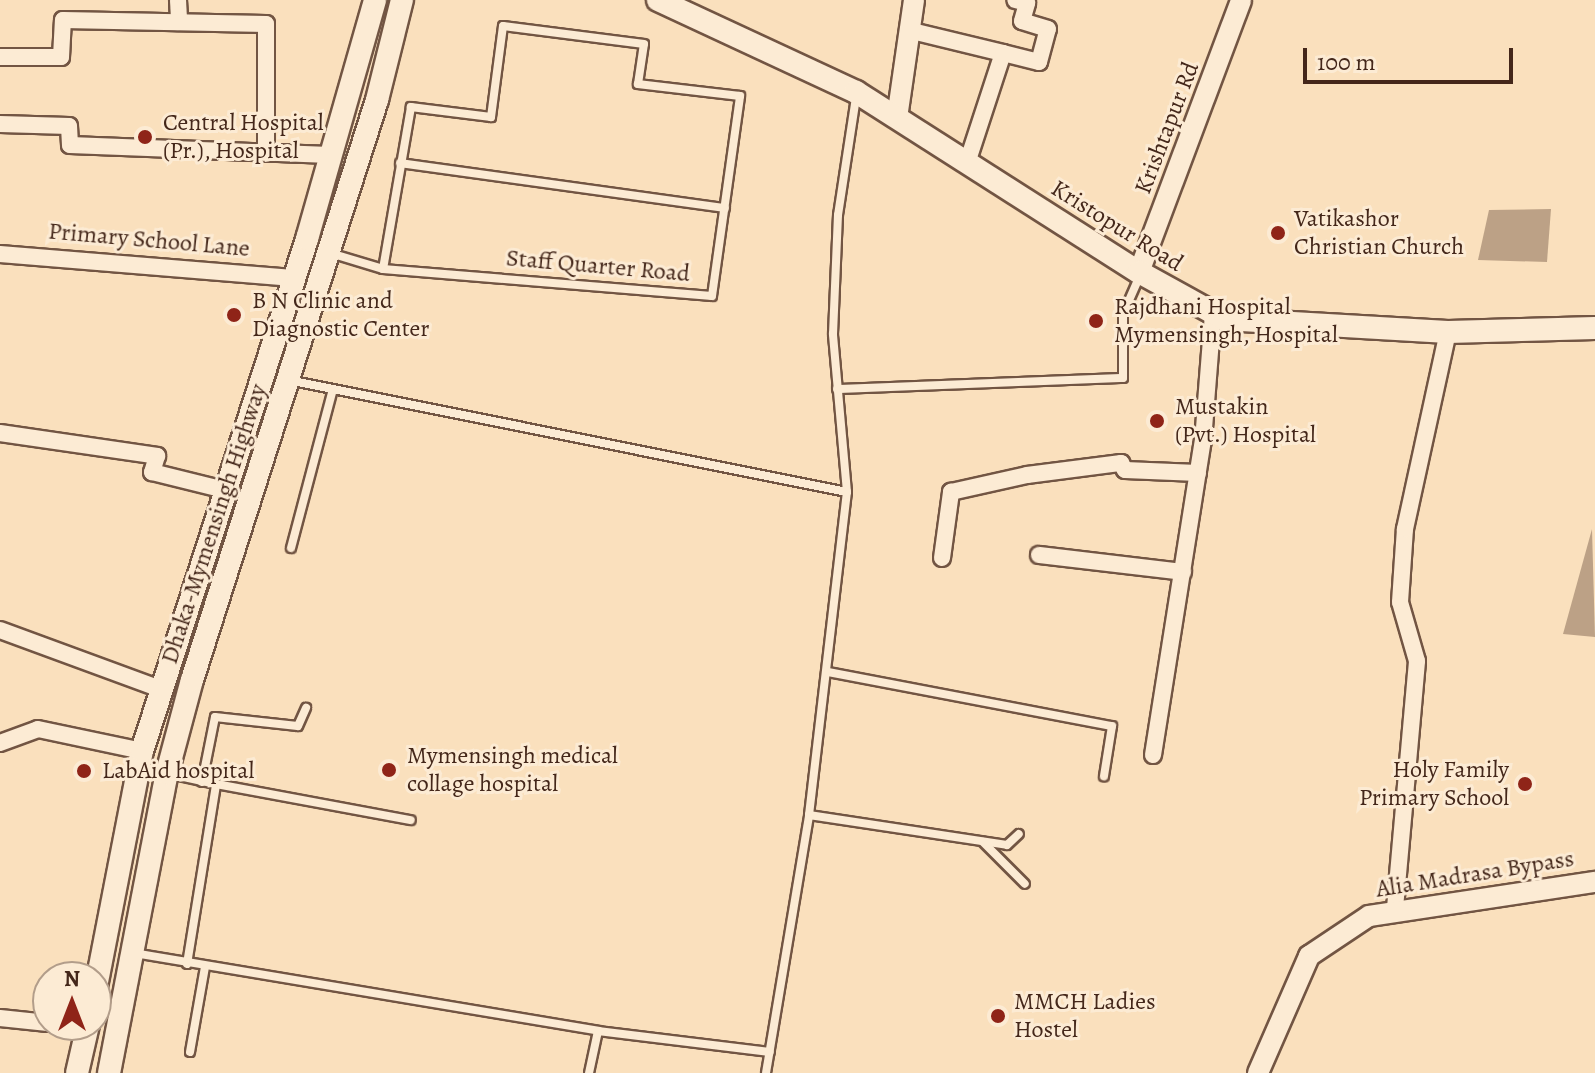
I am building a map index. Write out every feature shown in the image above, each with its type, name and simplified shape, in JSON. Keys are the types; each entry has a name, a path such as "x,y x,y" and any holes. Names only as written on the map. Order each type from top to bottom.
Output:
{"main road":[{"name":"Dhaka-Mymensingh Highway","path":"101,961 142,751 293,278 375,0"},
{"name":"Dhaka-Mymensingh Highway","path":"109,1073 167,773 287,380 330,253 402,0"},
{"name":"Kristopur Road","path":"662,1 856,92 1140,273 1213,314 1265,323 1448,332 1595,328"},
{"path":"77,1073 84,1041"}],"street":[{"path":"178,0 179,22"},
{"path":"897,118 912,31 914,0"},
{"path":"912,31 1039,62 1048,29 1022,21 1027,3 1015,0"},
{"name":"Krishtapur Rd","path":"1140,273 1241,0"},
{"path":"0,57 61,57 63,20 266,24 266,153"},
{"path":"967,163 1003,53"},
{"path":"0,124 69,126 70,145 330,155"},
{"name":"Primary School Lane","path":"0,254 293,278"},
{"path":"1153,755 1210,385 1213,314"},
{"path":"1395,908 1417,661 1400,602 1405,529 1448,332"},
{"path":"0,433 157,456 152,472 225,490"},
{"path":"942,558 951,492 1027,475 1121,463 1125,470 1198,473"},
{"path":"1039,555 1183,572"},
{"path":"0,630 160,689"},
{"path":"0,743 38,729 142,751"},
{"name":"Alia Madrasa Bypass","path":"1258,1073 1309,956 1369,916 1395,908 1595,882"},
{"path":"0,1018 32,1021"}],"lane":[{"name":"Staff Quarter Road","path":"330,253 383,269 712,296 740,96 638,84 644,44 503,26 491,117 411,107 400,163"},
{"path":"766,1073 809,815 847,492 837,389 838,215 856,92"},
{"path":"383,269 400,163 725,208"},
{"path":"837,389 1123,378 1123,314 1140,273"},
{"path":"287,380 847,492"},
{"path":"291,548 333,389"},
{"path":"828,672 1112,726 1104,776"},
{"path":"202,782 215,717 298,726 306,708"},
{"path":"167,773 411,820"},
{"path":"187,964 216,784"},
{"path":"809,815 1007,845 1019,834"},
{"path":"983,842 1025,884"},
{"path":"133,953 598,1031 770,1052"},
{"path":"190,1052 205,967"},
{"path":"589,1073 598,1031"}],"shaded area":[{"path":"1551,209 1547,262 1478,260 1489,210"},
{"path":"1592,529 1595,637 1563,634"}],"place":[{"name":"Central Hospital (Pr.), Hospital","path":"145,137"},
{"name":"Vatikashor Christian Church","path":"1278,233"},
{"name":"B N Clinic and Diagnostic Center","path":"234,315"},
{"name":"Rajdhani Hospital Mymensingh, Hospital","path":"1096,321"},
{"name":"Mustakin (Pvt.) Hospital","path":"1157,421"},
{"name":"Mymensingh medical collage hospital","path":"389,770"},
{"name":"LabAid hospital","path":"84,771"},
{"name":"Holy Family Primary School","path":"1525,784"},
{"name":"MMCH Ladies Hostel","path":"998,1016"}]}
